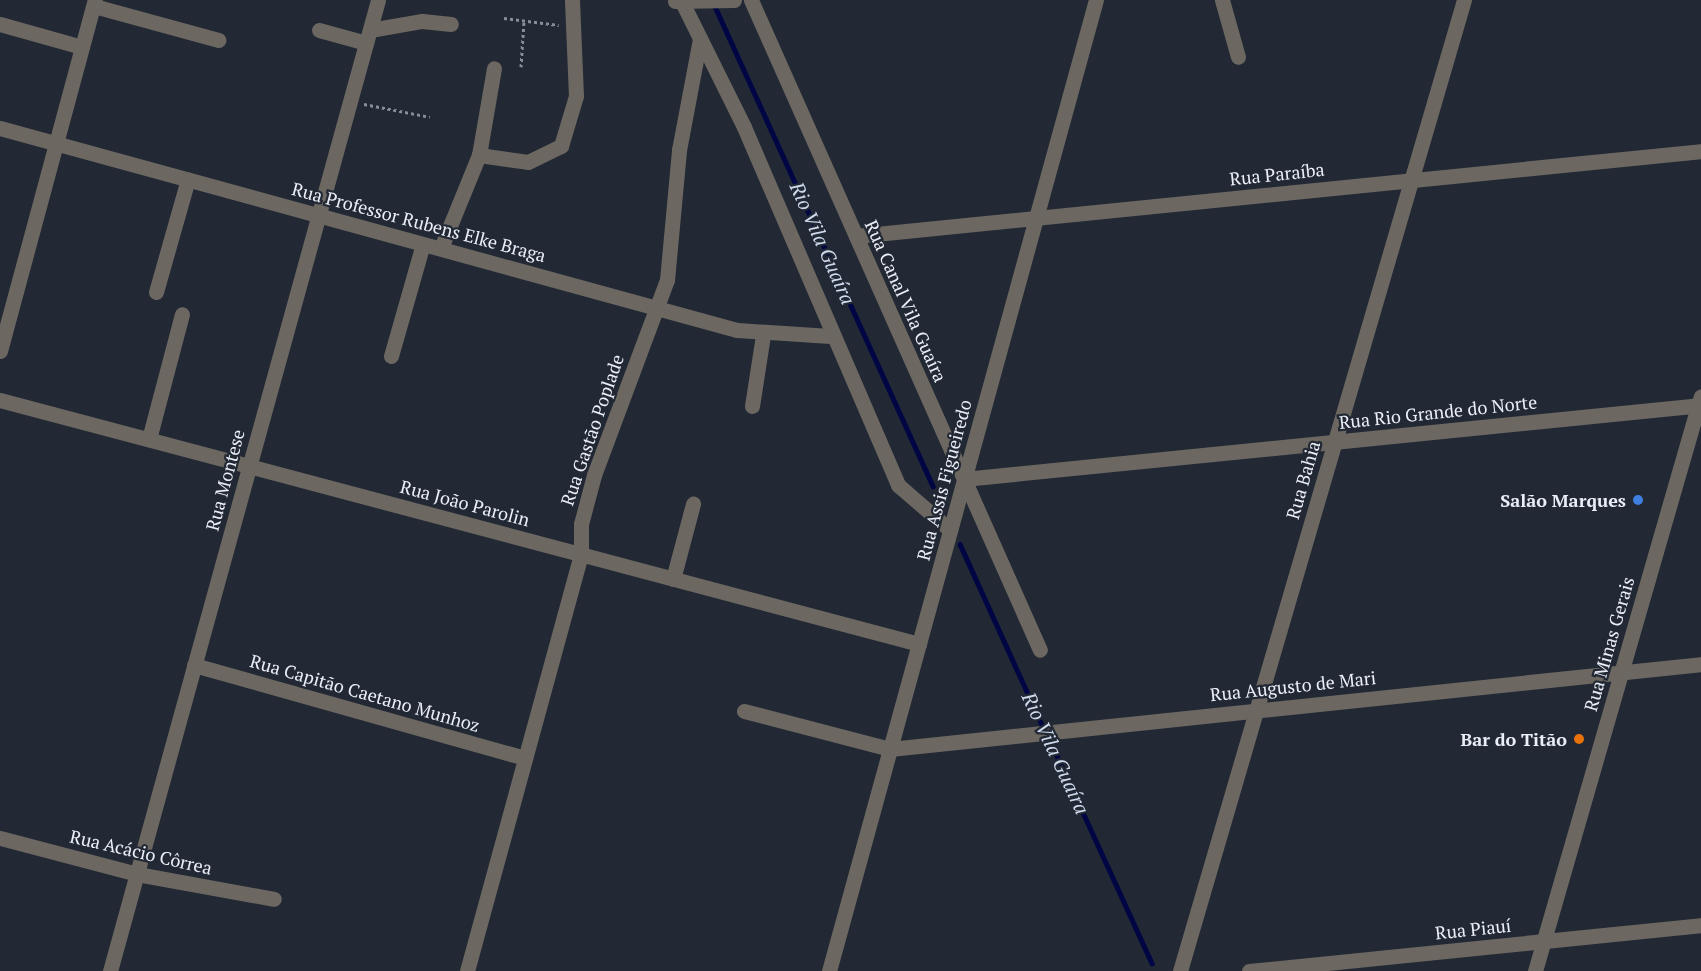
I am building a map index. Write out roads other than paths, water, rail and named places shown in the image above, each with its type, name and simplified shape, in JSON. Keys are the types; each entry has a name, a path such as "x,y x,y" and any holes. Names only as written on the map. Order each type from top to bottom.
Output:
{"street":[{"name":"Rua Montese","path":"110,971 378,0"},
{"path":"479,155 528,162 561,146 576,96 570,26 572,0"},
{"name":"Rua Canal Vila Guaíra","path":"751,0 1040,650"},
{"name":"Rua Assis Figueiredo","path":"829,971 1096,0"},
{"path":"1222,0 1238,57"},
{"name":"Rua Bahia","path":"1180,971 1464,0"},
{"path":"679,1 702,3 729,1"},
{"path":"679,1 700,39 780,209 830,336 898,485 917,507 950,530"},
{"path":"0,351 94,3 218,40"},
{"path":"320,30 368,36 422,21 450,24"},
{"path":"0,24 82,47"},
{"name":"Rua Gastão Poplade","path":"467,971 581,555 581,524 594,474 658,308 671,263 679,150 700,39"},
{"path":"441,248 479,155 494,68"},
{"name":"Rua Professor Rubens Elke Braga","path":"0,128 763,335 830,336"},
{"name":"Rua Paraíba","path":"856,236 1701,151"},
{"path":"156,292 188,179"},
{"path":"391,356 423,244"},
{"path":"148,439 182,314"},
{"path":"752,406 763,335"},
{"name":"Rua João Parolin","path":"0,400 919,644"},
{"name":"Rua Rio Grande do Norte","path":"964,479 1335,442 1700,402"},
{"name":"Rua Minas Gerais","path":"1535,971 1700,402"},
{"path":"673,579 693,504"},
{"name":"Rua Augusto de Mari","path":"890,749 1058,729 1701,664"},
{"name":"Rua Capitão Caetano Munhoz","path":"194,665 525,758"},
{"path":"744,711 890,749"},
{"name":"Rua Acácio Côrrea","path":"0,838 136,874 274,899"},
{"name":"Rua Piauí","path":"1249,971 1701,925"}],"waterway":[{"name":"Rio Vila Guaíra","path":"713,2 933,486"},
{"name":"Rio Vila Guaíra","path":"960,544 1044,729"},
{"name":"Rio Vila Guaíra","path":"1048,736 1152,963"}],"place":[{"name":"Salão Marques","path":"1638,500"},
{"name":"Bar do Titão","path":"1579,739"}]}
